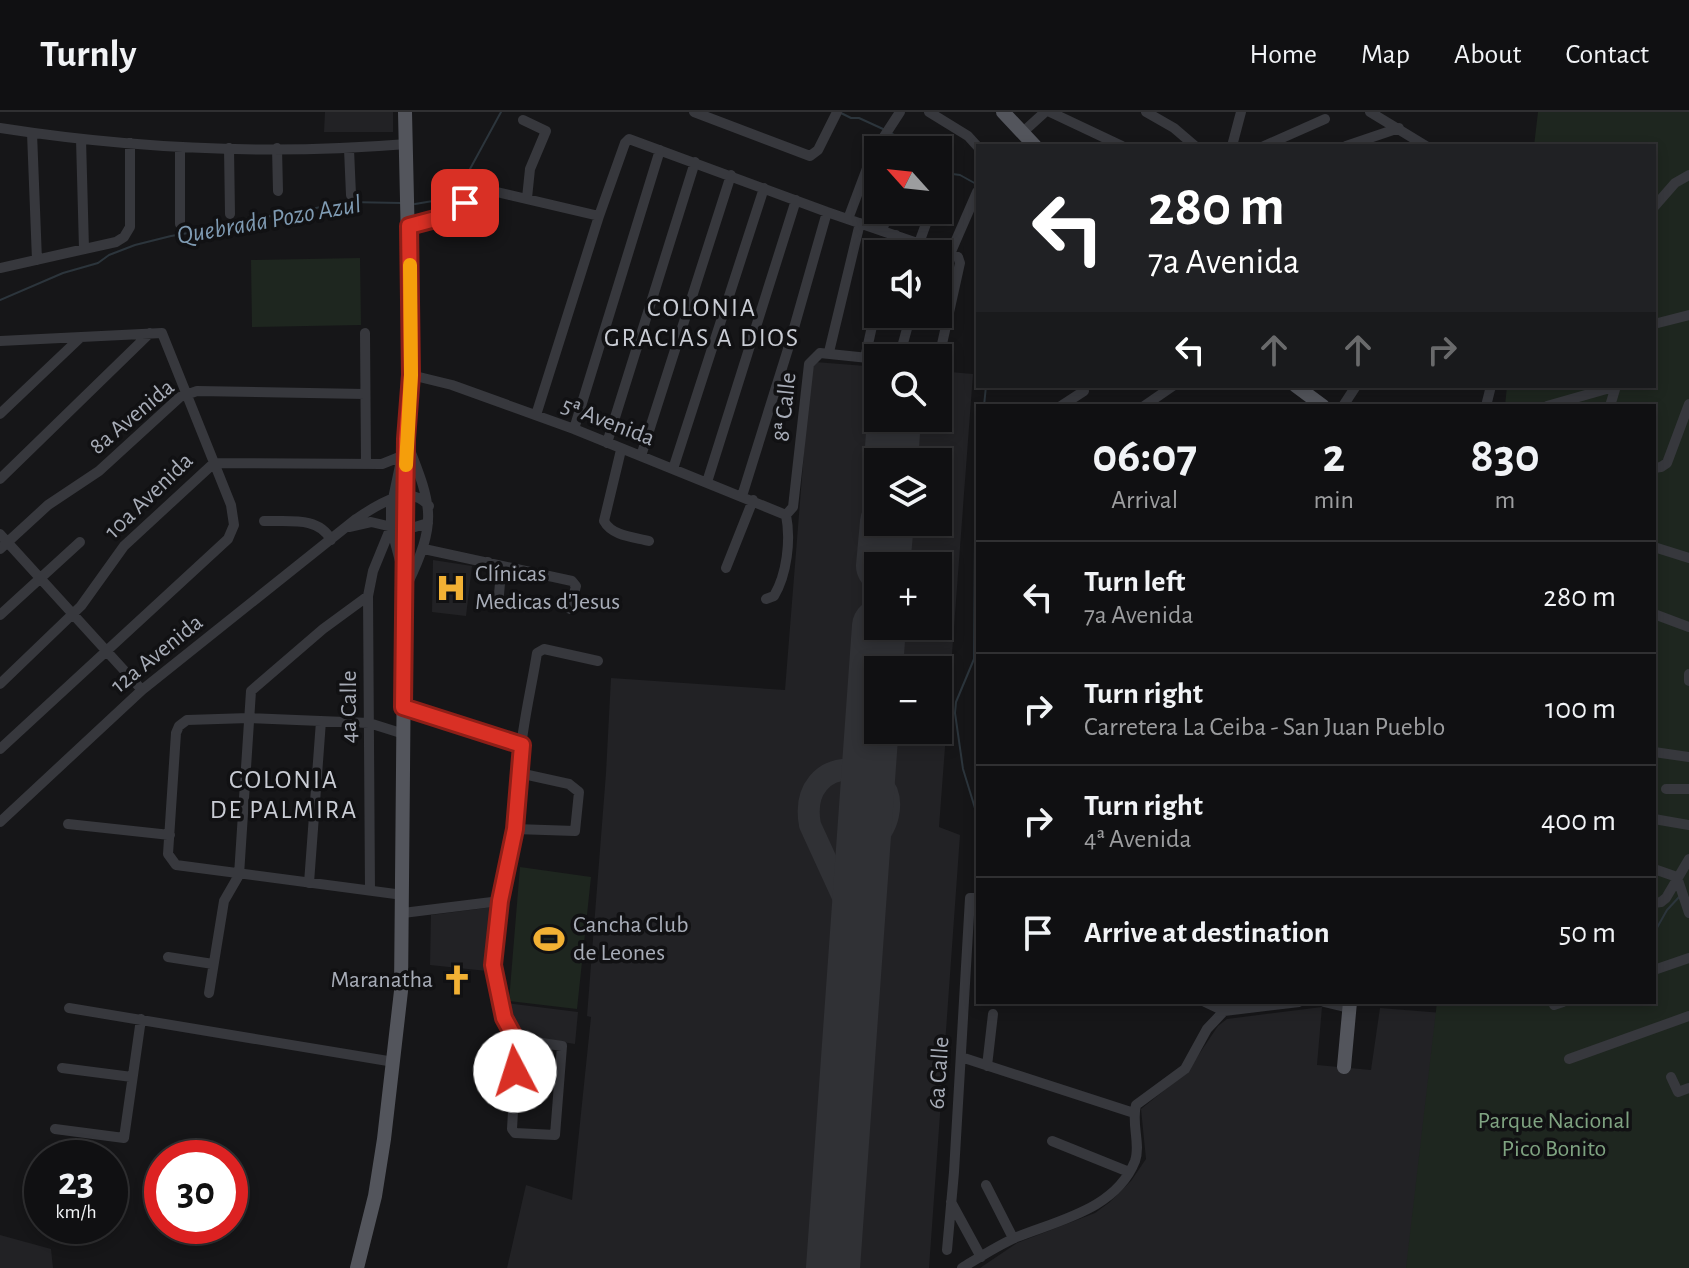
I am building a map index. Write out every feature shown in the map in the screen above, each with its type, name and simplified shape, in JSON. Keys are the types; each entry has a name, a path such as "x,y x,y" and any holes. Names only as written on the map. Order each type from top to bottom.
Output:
{"main road":[{"path":"357,1268 375,1196 401,991 406,587 398,528 411,375 405,112"},
{"path":"1003,112 1033,144"},
{"path":"1299,388 1319,404"},
{"path":"1344,1067 1350,1005"}],"street":[{"path":"694,112 810,156 815,154 836,114"},
{"path":"848,219 872,155 900,112"},
{"path":"929,112 968,136 976,145"},
{"path":"1023,132 1047,112 1118,144"},
{"path":"1146,112 1174,128 1193,144"},
{"path":"1233,144 1241,112"},
{"path":"1370,112 1423,144"},
{"path":"1269,144 1325,119"},
{"path":"523,120 546,131 530,169 527,198"},
{"path":"0,128 81,139 180,147 349,149 407,144"},
{"path":"1352,144 1399,128"},
{"path":"32,133 37,260"},
{"path":"81,139 84,249"},
{"path":"536,415 599,216 625,143 633,139 907,240"},
{"path":"0,268 116,242 128,232 130,143"},
{"path":"180,147 180,224"},
{"path":"229,148 230,214"},
{"path":"277,148 278,191"},
{"path":"349,149 351,195"},
{"path":"574,429 660,150"},
{"path":"607,443 695,162"},
{"path":"641,456 731,175"},
{"path":"1656,205 1675,183 1689,175"},
{"path":"673,469 764,188"},
{"path":"409,219 454,214 480,189 599,216"},
{"path":"942,344 960,263 954,255 976,195"},
{"path":"707,482 796,200"},
{"path":"726,568 827,212"},
{"name":"8ª Calle","path":"766,599 774,596 783,574 788,532 786,515 793,507 809,364 820,353 829,352 860,223"},
{"path":"882,231 884,224"},
{"path":"895,240 896,235"},
{"path":"1656,323 1689,315"},
{"path":"0,479 150,333"},
{"path":"0,749 228,539 234,525 231,505 162,333 2,342"},
{"path":"365,333 366,463"},
{"path":"0,414 81,337"},
{"path":"829,352 864,358"},
{"name":"5ª Avenida","path":"411,375 452,385 574,429 786,515"},
{"path":"1147,404 1170,388"},
{"path":"1554,404 1610,388"},
{"name":"8a Avenida","path":"2,542 48,505 99,471 180,397 197,391 365,394"},
{"path":"1064,404 1084,391"},
{"path":"1656,468 1667,463 1689,404"},
{"path":"406,439 397,476 399,497 420,497 429,506"},
{"path":"406,439 429,506 424,549 406,587"},
{"path":"621,450 604,521 608,528 618,533 649,541"},
{"path":"397,476 382,464 402,456"},
{"name":"10a Avenida","path":"0,684 73,615 124,546 214,463 382,464"},
{"name":"12a Avenida","path":"0,822 142,690 356,519 399,497"},
{"path":"264,521 313,523 322,528 331,540"},
{"path":"348,527 371,522 398,528 428,523"},
{"name":"4a Calle","path":"370,890 368,596 373,571 398,528"},
{"path":"2,542 40,578 142,690"},
{"path":"0,615 80,542"},
{"path":"1656,548 1689,558"},
{"path":"424,549 575,583 570,609"},
{"path":"488,562 500,583 498,606"},
{"path":"209,993 224,901 239,875 251,691 323,629 368,596"},
{"path":"1656,615 1689,627"},
{"path":"515,1039 560,1044 563,1048 556,1133 553,1136 515,1133 512,1129 517,1042 515,1039 504,1018 493,965 500,901 515,829 522,745 537,653 544,649 598,661"},
{"path":"1689,674 1689,681"},
{"path":"403,707 522,745"},
{"path":"403,895 176,865 168,854 176,733 187,720 249,718 369,723 404,734"},
{"path":"309,883 321,721"},
{"path":"1656,752 1689,757"},
{"path":"515,829 573,832 576,829 579,792 569,784 519,773"},
{"path":"1666,789 1689,789"},
{"path":"1656,819 1689,825"},
{"path":"68,824 170,835"},
{"path":"1656,903 1666,898 1689,859"},
{"path":"1656,870 1678,882 1688,909"},
{"name":"6a Calle","path":"947,1250 974,898"},
{"path":"403,913 500,901"},
{"path":"168,957 213,964"},
{"path":"1656,969 1689,958"},
{"path":"1209,1004 1224,1011 1282,1004"},
{"path":"69,1008 394,1062"},
{"path":"962,1268 1013,1238 1096,1206 1129,1172 1137,1154 1134,1113 1142,1099 1185,1069 1207,1029 1224,1011"},
{"path":"987,1066 993,1014"},
{"path":"1569,1059 1689,1016"},
{"path":"55,1129 124,1138 141,1019"},
{"path":"961,1057 1134,1113"},
{"path":"62,1068 132,1077"},
{"path":"1671,1077 1678,1092 1689,1088"},
{"path":"1052,1141 1129,1172"},
{"path":"986,1185 1013,1238"},
{"path":"951,1202 981,1257"}],"shaded area":[{"path":"325,112 393,112 393,132 324,132"},
{"path":"811,364 864,366 864,432 952,432 952,372 973,374 952,656 864,656 864,744 945,744 939,827 960,835 929,1268 507,1268 526,1185 572,1200 591,1017 587,1016 611,678 785,690"},
{"name":"Clínicas Medicas d'Jesus","path":"433,560 472,566 466,616 432,612"},
{"path":"493,907 487,971 430,965 431,915"},
{"path":"506,1003 578,1012 575,1044 518,1035 507,1014"},
{"path":"1322,1007 1317,1065 1371,1070 1380,1008 1518,1019 1689,1238 1689,1268 980,1268 1017,1243 1095,1213 1131,1181 1146,1159 1141,1109 1187,1072 1218,1026 1227,1019"},
{"path":"0,1235 51,1249 53,1268 0,1268"}],"green space":[{"name":"Parque Nacional Pico Bonito","path":"1538,112 1689,112 1689,1268 1406,1268 1437,1004 1656,1004 1656,404 1505,404 1507,388 1656,388 1656,144 1534,144"},
{"path":"360,258 361,325 252,327 251,260"},
{"name":"Cancha Club de Leones","path":"520,867 591,877 577,1009 509,1001"}],"waterway":[{"name":"Quebrada Pozo Azul","path":"415,204 439,200 464,180 501,112"},
{"name":"Quebrada Pozo Azul","path":"841,113 883,129"},
{"name":"Quebrada Pozo Azul","path":"892,134 896,136"},
{"name":"Quebrada Pozo Azul","path":"952,174 976,184"},
{"name":"Quebrada Pozo Azul","path":"0,300 63,273 98,263 135,245 171,236 228,226 249,218 348,202 401,203"},
{"name":"Quebrada Pozo Azul","path":"984,404 986,388"},
{"name":"Quebrada Pozo Azul","path":"976,521 974,659 956,702 955,713 963,769 976,811"},
{"name":"Quebrada Pozo Azul","path":"1656,929 1667,910 1680,896"}],"taxiway":[{"path":"856,938 854,921 810,825 810,800 818,783 832,773 849,769 865,772 879,781 888,795 886,821 862,858"}],"runway":[{"path":"892,448 893,432"},
{"path":"884,552 886,536"},
{"path":"833,1268 878,640"}],"slow traffic":[{"path":"406,465 411,375 410,265"}],"place":[{"name":"Clínicas Medicas d'Jesus","path":"451,588"},
{"name":"Cancha Club de Leones","path":"549,939"},
{"name":"Maranatha","path":"457,980"}],"district":[{"name":"COLONIA GRACIAS A DIOS","path":"702,323"},
{"name":"COLONIA DE PALMIRA","path":"284,795"}],"route":[{"path":"465,203 454,214 409,226 411,375 406,439 403,707 522,745 515,829 500,901 493,965 504,1018 517,1042 515,1071"}]}
